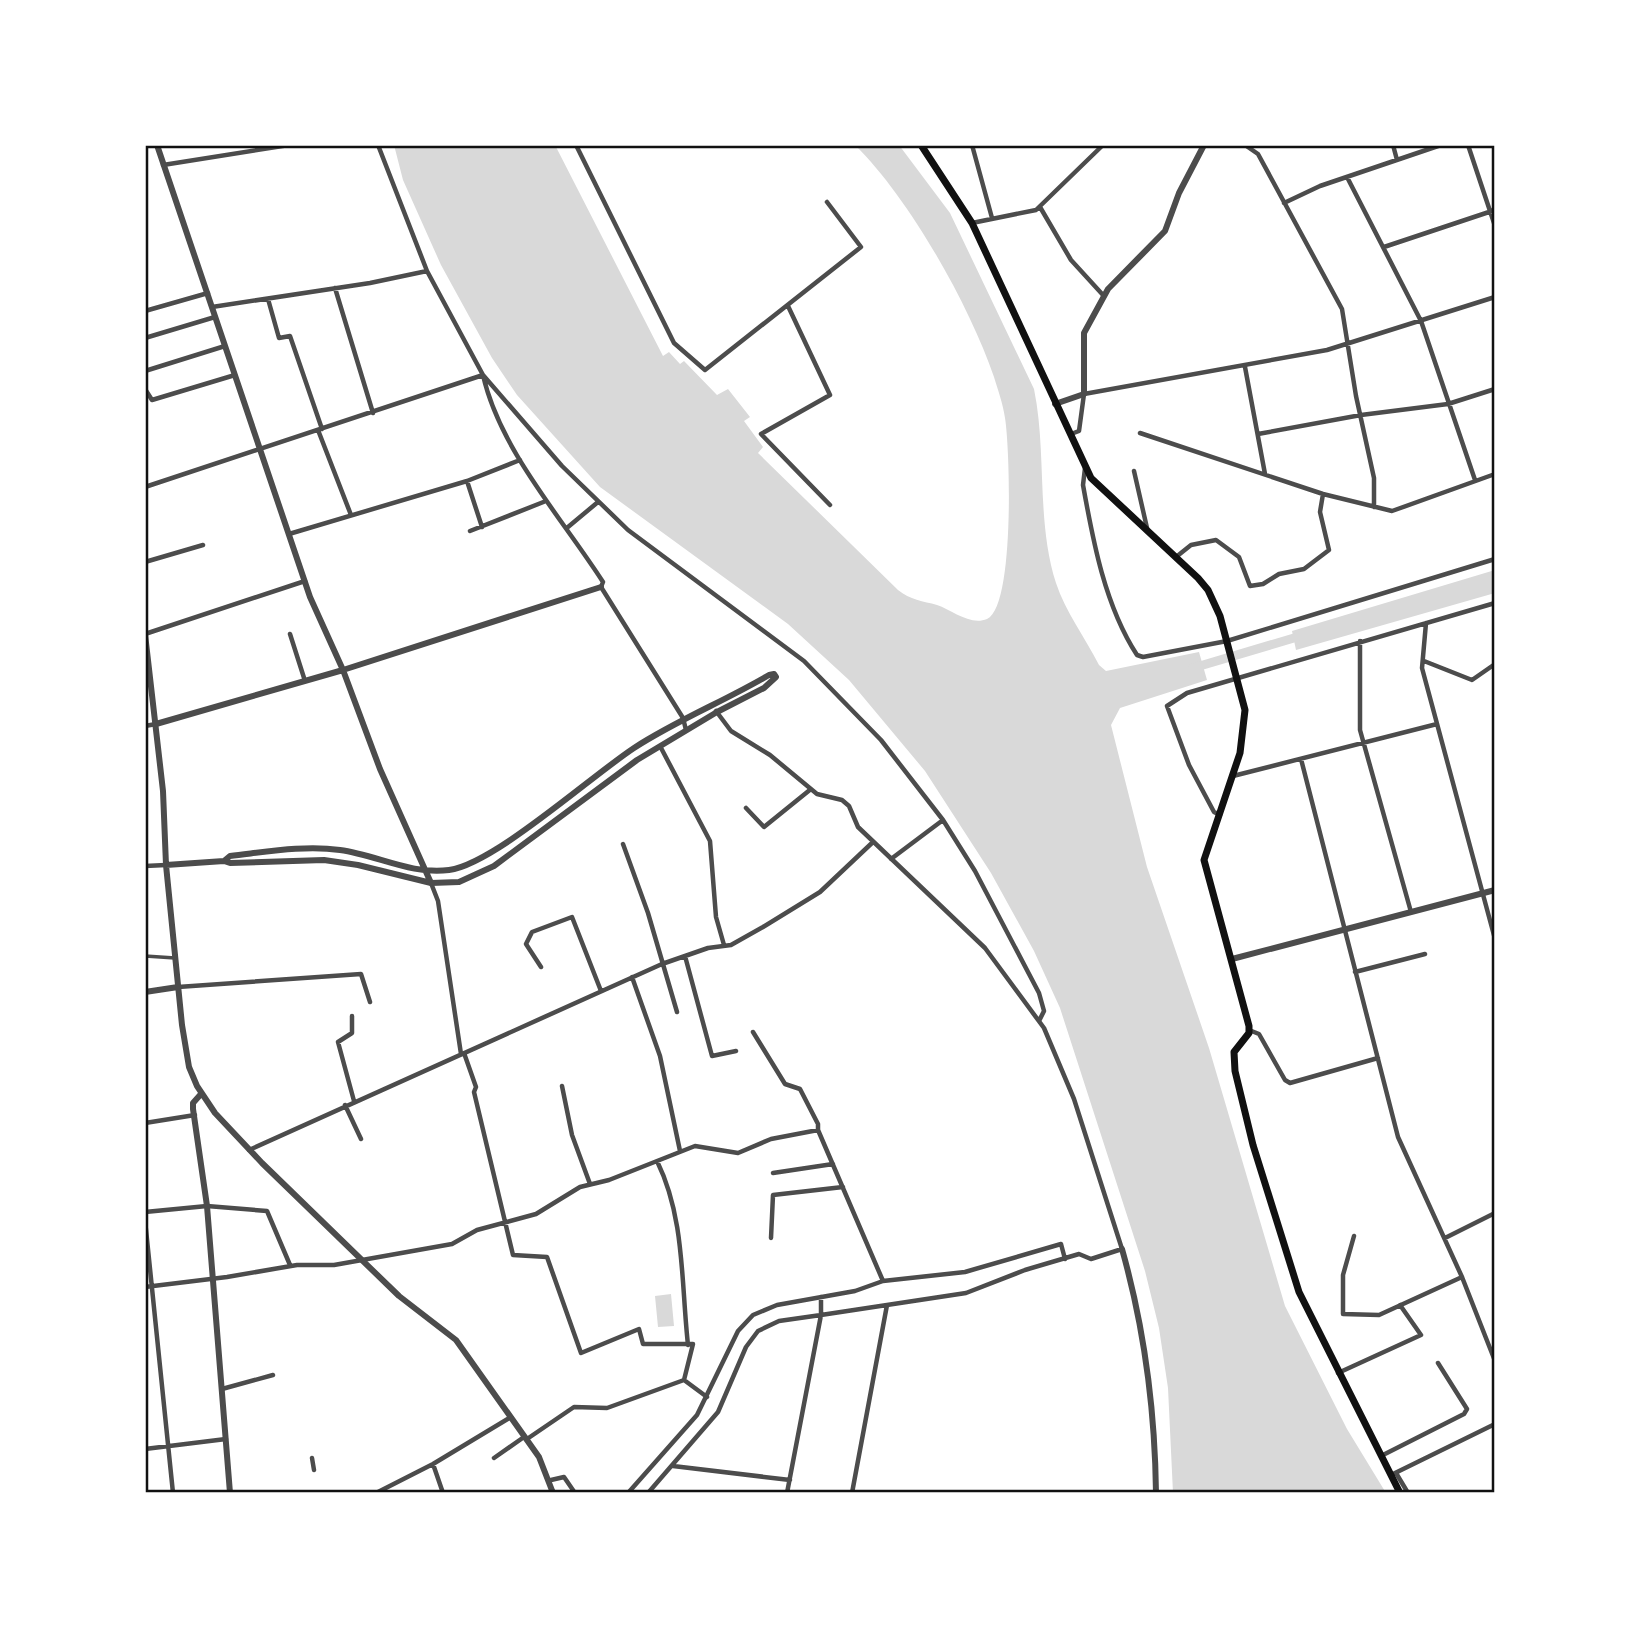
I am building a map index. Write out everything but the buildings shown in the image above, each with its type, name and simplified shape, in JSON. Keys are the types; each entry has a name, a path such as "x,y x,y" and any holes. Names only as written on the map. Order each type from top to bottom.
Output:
{"main road":[{"path":"920,145 972,223 1085,468 1105,494 1208,590 1228,643 1238,676 1244,726 1233,776 1204,865 1250,1030 1236,1048 1234,1057 1251,1136 1302,1301 1380,1456 1393,1474 1400,1493"}],"street":[{"path":"157,145 305,581 343,670 380,769 438,901 463,1053 476,1087 474,1092 513,1255 547,1257 581,1353 639,1329 643,1344 693,1344 684,1380"},
{"path":"163,166 289,145"},
{"path":"378,145 390,182 427,271 483,375 536,437 628,530 804,661 881,740 943,820 975,871 1039,993 1044,1012 1039,1021"},
{"path":"576,145 674,343 705,370 862,247 827,202"},
{"path":"972,145 992,218"},
{"path":"972,223 1023,214 1040,207 1103,145"},
{"path":"1069,435 1079,431 1084,394 1084,333 1103,295 1165,232 1179,193 1204,145"},
{"path":"1245,145 1258,154 1342,309 1374,478 1374,507"},
{"path":"1393,145 1397,160"},
{"path":"1284,203 1347,177 1441,145"},
{"path":"1468,145 1495,226"},
{"path":"1347,177 1421,321 1475,480"},
{"path":"1040,207 1071,260 1103,295"},
{"path":"1384,247 1492,211"},
{"path":"212,307 427,271"},
{"path":"335,288 373,413"},
{"path":"145,311 208,293"},
{"path":"1055,404 1084,394 1245,367 1348,345 1495,296"},
{"path":"268,299 279,338 290,335 351,515"},
{"path":"788,306 830,396 761,435 830,505"},
{"path":"145,338 216,317"},
{"path":"145,370 225,345"},
{"path":"1245,367 1265,474"},
{"path":"145,389 152,400 236,375"},
{"path":"145,487 483,375"},
{"path":"483,375 487,392 520,460 603,582 601,587 682,718 687,731"},
{"path":"1258,434 1361,415 1448,404 1495,389"},
{"path":"1140,433 1322,494 1391,511 1495,474"},
{"path":"289,534 467,481 520,460"},
{"path":"1085,468 1083,485 1107,587 1137,655 1160,656 1228,643 1495,559"},
{"path":"1134,471 1148,532"},
{"path":"467,481 482,527"},
{"path":"1175,558 1191,545 1216,540 1239,557 1250,586 1263,584 1279,574 1304,569 1329,550 1320,512 1322,494"},
{"path":"470,531 546,500"},
{"path":"568,527 598,502"},
{"path":"145,562 204,545"},
{"path":"305,581 145,634 156,724 175,958 187,1057 201,1094 249,1150 407,1302 456,1340 526,1438 551,1480 553,1493"},
{"path":"145,726 343,670 601,587"},
{"path":"1220,816 1214,812 1189,765 1167,706 1187,693 1238,676 1495,603"},
{"path":"1426,623 1422,668 1495,939"},
{"path":"290,634 304,681"},
{"path":"1360,641 1360,730 1412,912"},
{"path":"1424,661 1472,680 1495,664"},
{"path":"145,866 224,861 324,860 358,865 430,883 459,882 494,866 660,746 687,731 715,708 769,675 774,674 776,677 764,688 715,708 682,718 631,750 477,860 451,869 425,870 350,851 324,849 230,856 224,861"},
{"path":"715,708 731,731 770,755 817,794 842,800 849,806 858,827 985,948 1039,1021 1053,1045 1074,1099 1133,1286 1146,1376 1156,1493"},
{"path":"1233,776 1437,724"},
{"path":"660,746 710,841 716,917 724,945"},
{"path":"1301,759 1398,1137 1462,1277 1495,1361"},
{"path":"746,808 764,827 811,789"},
{"path":"891,859 943,820"},
{"path":"249,1150 662,964 731,945 820,892 873,842"},
{"path":"623,844 648,913 677,1012"},
{"path":"1232,959 1495,890"},
{"path":"541,967 526,944 531,932 572,917 601,991"},
{"path":"1355,972 1424,954"},
{"path":"145,956 175,958"},
{"path":"685,956 712,1056 736,1051"},
{"path":"145,992 178,987 361,974 370,1002"},
{"path":"632,977 660,1056 680,1151"},
{"path":"352,1016 352,1033 338,1042 354,1101"},
{"path":"1250,1030 1259,1034 1284,1080 1290,1083 1378,1058"},
{"path":"753,1032 785,1084 800,1089 818,1124 818,1130 883,1281"},
{"path":"562,1086 572,1135 590,1184"},
{"path":"201,1094 193,1103 208,1206 230,1493"},
{"path":"344,1105 361,1139"},
{"path":"145,1123 195,1115"},
{"path":"145,1287 213,1279 290,1265 334,1265 452,1244 477,1230 536,1214 573,1190 610,1180 695,1146 738,1153 771,1139 818,1130"},
{"path":"657,1160 670,1186 677,1216 688,1345"},
{"path":"773,1173 833,1164"},
{"path":"771,1238 773,1195 843,1187"},
{"path":"145,1212 208,1206 267,1212 290,1265"},
{"path":"1445,1238 1495,1213"},
{"path":"145,1220 173,1493"},
{"path":"1354,1236 1343,1275 1343,1314 1379,1315 1462,1277"},
{"path":"628,1493 697,1415 738,1331 753,1315 777,1305 855,1291 883,1281 965,1272 1061,1244 1065,1259"},
{"path":"648,1493 718,1412 746,1347 758,1331 779,1321 966,1293 1079,1254 1091,1259 1122,1248"},
{"path":"787,1493 821,1315 821,1297"},
{"path":"1338,1373 1421,1335 1400,1305"},
{"path":"852,1493 887,1306"},
{"path":"1380,1456 1464,1414 1467,1409 1438,1363"},
{"path":"222,1389 273,1375"},
{"path":"684,1380 707,1397"},
{"path":"494,1458 574,1407 607,1408 684,1380"},
{"path":"376,1493 433,1464 511,1416"},
{"path":"1408,1493 1393,1474 1495,1424"},
{"path":"145,1449 226,1439"},
{"path":"312,1458 314,1470"},
{"path":"433,1464 443,1493"},
{"path":"673,1466 790,1480"},
{"path":"551,1480 564,1477 575,1493"}],"shaded area":[{"path":"394,145 555,145 663,356 669,352 680,364 684,361 717,395 728,389 750,417 744,421 763,447 758,453 898,590 968,619 981,621 987,619 996,608 1006,558 1009,492 1007,435 1002,402 983,348 953,285 896,193 855,145 899,145 950,213 1034,389 1050,559 1056,583 1076,625 1099,665 1106,671 1199,652 1207,680 1120,708 1111,725 1147,867 1209,1048 1285,1306 1347,1429 1386,1493 1173,1493 1168,1388 1159,1328 1145,1271 1060,1008 1034,951 991,873 925,771 849,680 788,624 600,487 517,395 492,358 441,265 403,180"},
{"path":"1495,570 1495,593 1296,650 1292,631"},
{"path":"671,1294 674,1326 658,1327 655,1296"}],"waterway":[{"path":"1193,668 1304,635"}]}
